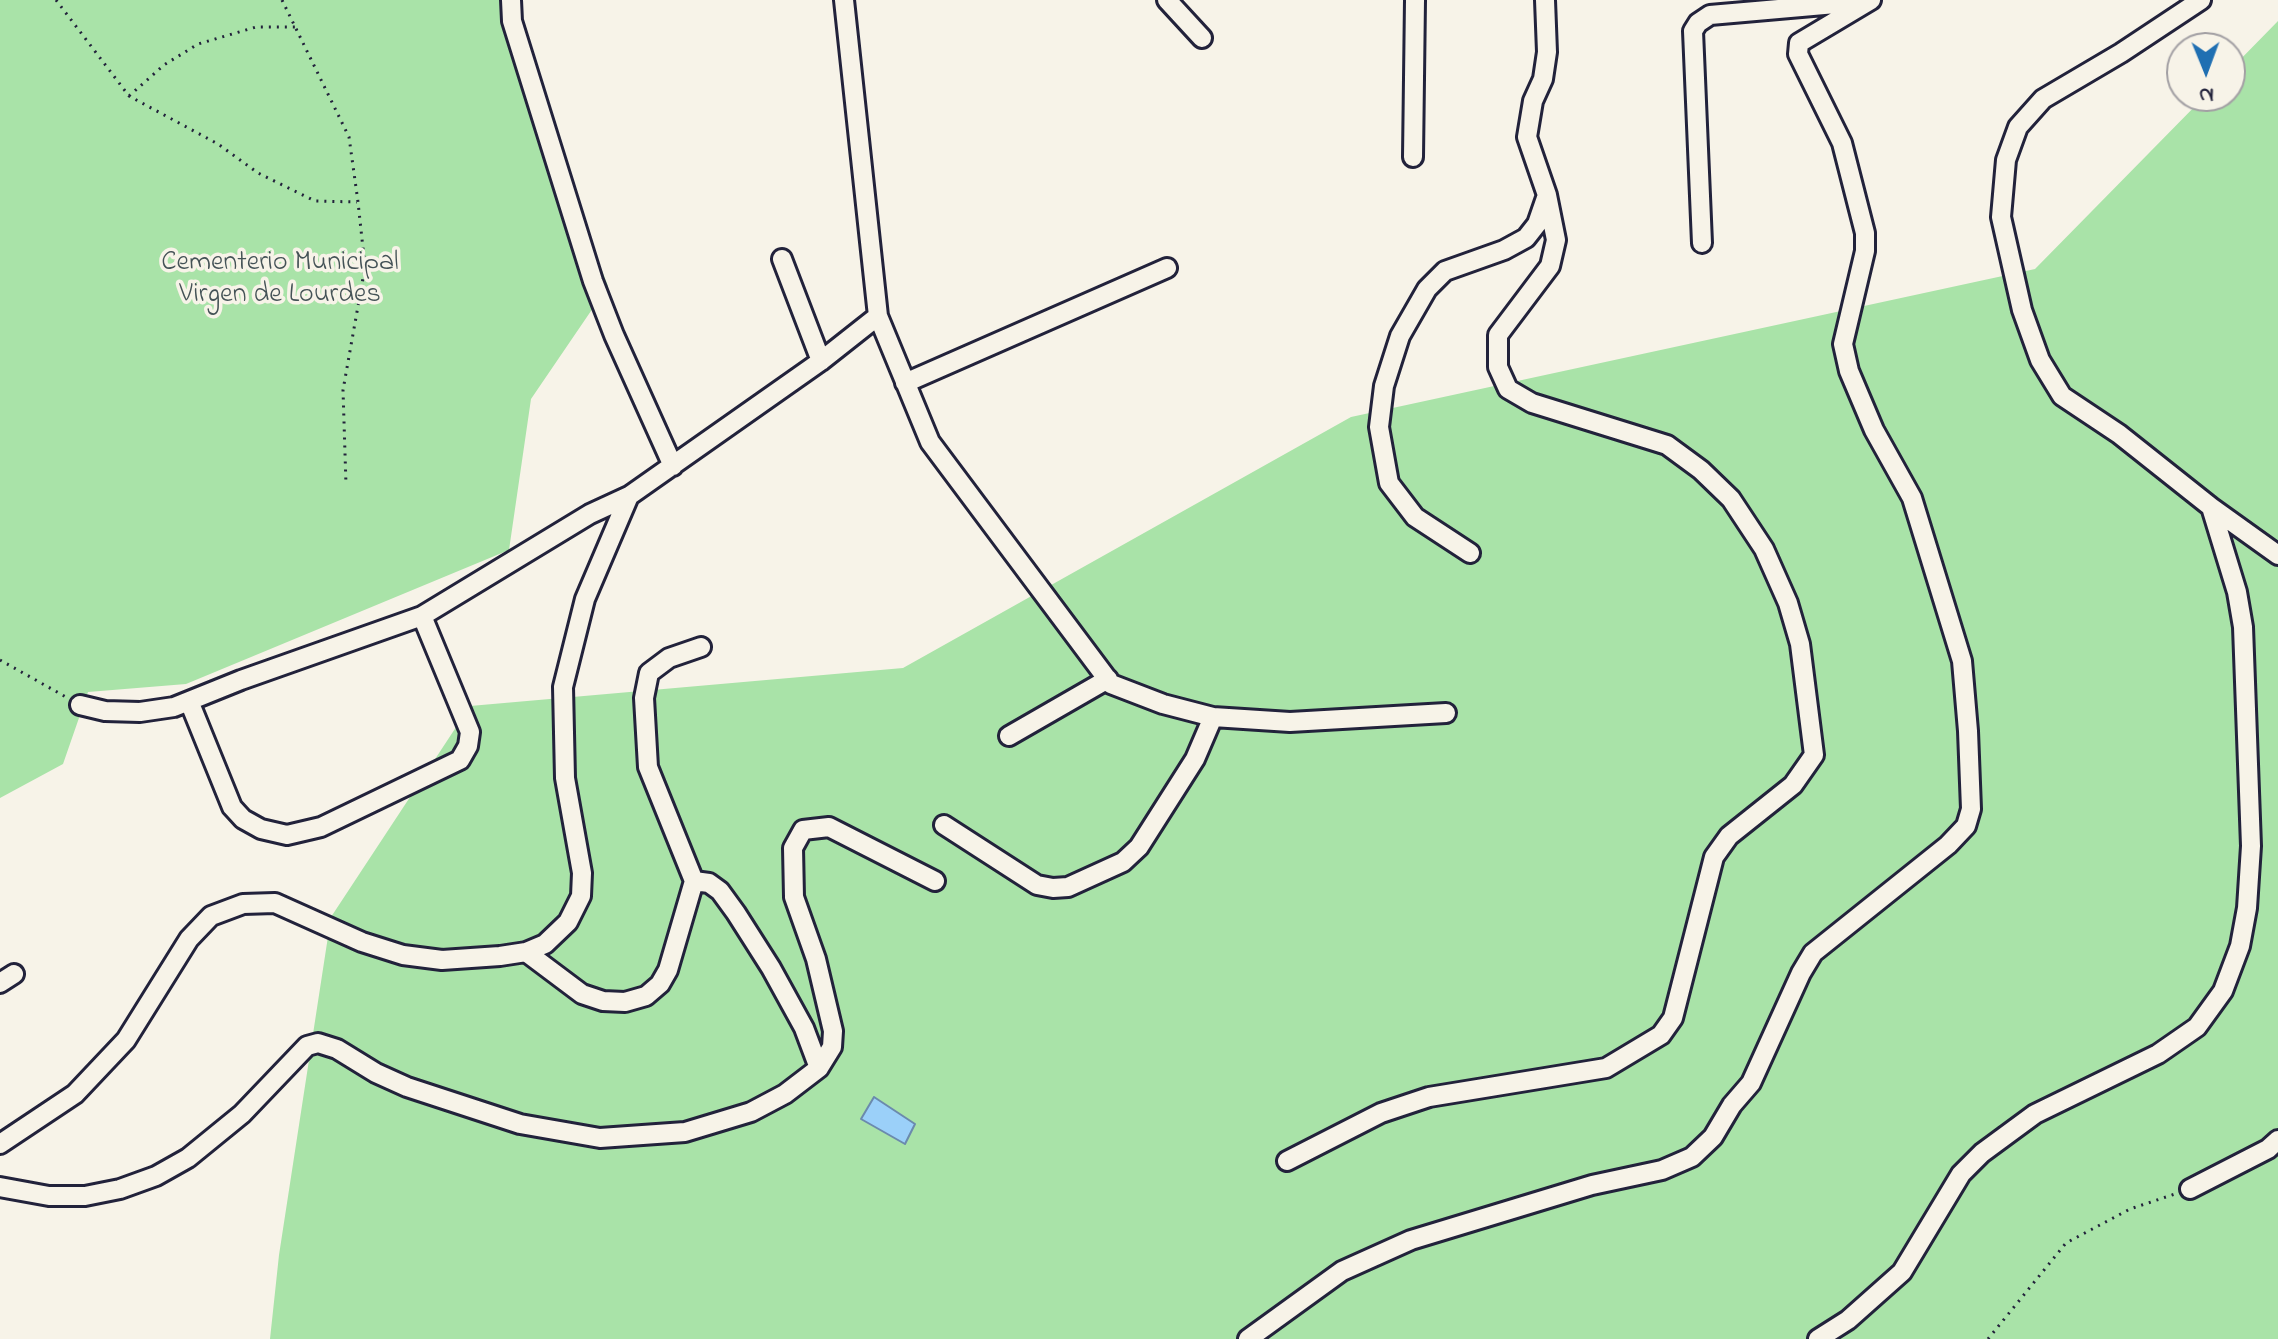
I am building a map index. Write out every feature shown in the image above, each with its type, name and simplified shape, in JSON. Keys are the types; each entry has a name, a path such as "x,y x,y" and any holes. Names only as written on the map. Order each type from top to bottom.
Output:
{"street":[{"path":"511,0 512,21 593,281 673,466"},
{"path":"844,0 878,316 930,442 1111,684 1163,704 1213,717 1290,722 1446,713"},
{"path":"1167,0 1202,38"},
{"path":"1413,157 1415,0"},
{"path":"1287,1161 1381,1113 1417,1101 1606,1068 1661,1035 1673,1018 1714,857 1729,836 1793,785 1814,755 1805,671 1788,603 1764,549 1731,499 1701,470 1667,445 1532,403 1508,389 1498,367 1498,335 1550,266 1556,240 1547,195 1527,137 1533,101 1543,79 1547,52 1545,0"},
{"path":"2201,0 2121,53 2043,99 2018,127 2006,160 2001,217 2022,310 2040,360 2062,396 2119,434 2278,555"},
{"path":"1702,243 1693,31 1698,23 1710,15 1866,2"},
{"path":"1248,1339 1342,1271 1411,1240 1592,1185 1662,1170 1692,1157 1713,1137 1732,1105 1751,1083 1813,953 1948,845 1966,826 1971,809 1962,661 1912,498 1874,430 1849,371 1843,344 1865,251 1865,233 1842,143 1798,54 1799,43 1866,2"},
{"path":"1470,553 1415,517 1389,483 1379,427 1384,386 1400,336 1427,289 1445,271 1504,250 1526,238 1537,224 1547,195"},
{"path":"782,259 821,361"},
{"path":"905,383 1167,268"},
{"path":"80,705 105,711 140,712 174,707 422,616 590,514 629,496 821,361 878,316"},
{"path":"0,1144 75,1094 126,1040 189,939 211,916 243,904 275,903 362,942 403,955 442,960 526,952 545,944 568,922 581,896 582,873 565,778 563,687 585,599 629,496"},
{"path":"1818,1339 1848,1320 1902,1272 1961,1174 1982,1153 2035,1114 2158,1054 2197,1027 2223,991 2240,946 2247,908 2251,846 2243,627 2237,592 2211,507"},
{"path":"189,701 232,807 243,819 261,829 287,835 321,827 460,760 468,746 470,732 422,616"},
{"path":"526,952 582,994 603,1001 625,1002 646,996 660,984 668,970 694,881 648,767 644,698 649,673 669,658 701,647"},
{"path":"1009,736 1108,679"},
{"path":"944,825 1037,885 1068,887 1123,862 1139,847 1195,759 1213,717"},
{"path":"0,1187 49,1196 85,1196 120,1189 156,1176 188,1158 242,1114 307,1046 318,1043 337,1049 376,1073 407,1087 520,1124 600,1138 685,1132 751,1112 785,1094 819,1068 832,1047 833,1031 816,959 794,897 793,848 803,830 829,827 935,881"},
{"path":"694,881 709,883 720,891 736,913 797,1016 819,1068"},
{"path":"2190,1189 2268,1149 2278,1140"}],"path":[{"path":"56,0 129,96 218,144 258,173 315,201 358,202"},
{"path":"282,0 349,137 358,202 365,267 343,390 346,485"},
{"path":"129,96 164,65 198,44 256,27 296,27"},
{"path":"0,660 80,705"},
{"path":"1988,1339 2066,1243 2130,1209 2190,1189"}],"green space":[{"name":"Cementerio Municipal Virgen de Lourdes","path":"0,0 513,0 578,209 608,286 531,399 509,550 186,684 88,692 63,764 0,798"},
{"path":"2278,21 2278,1339 270,1339 279,1255 331,917 470,706 903,668 1351,417 2035,269 2189,112 2246,112 2246,54"}],"water":[{"path":"874,1097 915,1124 905,1144 861,1119"}]}
